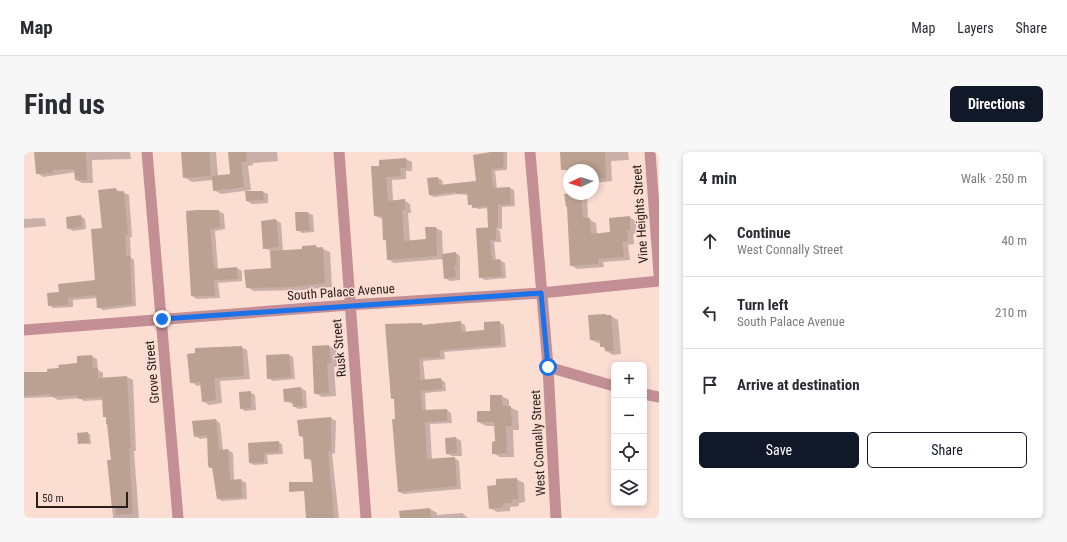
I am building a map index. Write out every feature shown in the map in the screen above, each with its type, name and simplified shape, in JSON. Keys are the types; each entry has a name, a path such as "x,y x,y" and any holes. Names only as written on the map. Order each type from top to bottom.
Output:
{"street":[{"name":"Grove Street","path":"148,152 178,518"},
{"name":"Rusk Street","path":"339,152 349,305 366,518"},
{"name":"West Connally Street","path":"530,152 548,367 556,518"},
{"name":"Vine Heights Street","path":"650,152 659,274"},
{"name":"South Palace Avenue","path":"24,330 349,305 541,293 659,281"},
{"path":"548,367 611,385"},
{"path":"647,395 659,397"}],"building":[{"path":"34,152 86,152 87,180 75,180 74,169 53,170 53,173 36,174"},
{"path":"181,152 209,152 211,176 183,178"},
{"path":"228,152 246,152 247,162 241,162 244,187 213,191 212,176 230,174"},
{"path":"503,152 504,161 503,168 491,169 493,188 510,187 511,204 498,205 498,227 488,227 487,206 472,208 472,205 468,205 467,193 456,194 456,192 429,195 427,178 438,177 439,185 476,181 473,155"},
{"path":"560,152 605,152 606,178 599,179 599,164 563,164 563,170 561,170"},
{"path":"406,158 407,168 400,168 401,176 386,177 388,201 405,199 405,210 402,210 404,241 426,239 425,227 436,227 437,256 387,260 386,240 383,240 382,216 374,216 371,166 379,166 379,160"},
{"path":"116,188 116,192 124,191 128,235 125,235 126,256 130,256 132,304 97,308 96,295 68,298 68,305 48,306 47,293 59,292 58,284 95,280 91,229 102,228 98,190"},
{"path":"245,191 263,191 264,200 246,201"},
{"path":"565,200 582,200 583,218 590,218 591,234 610,232 609,218 630,216 630,230 627,230 628,241 622,242 624,257 598,259 598,264 570,266"},
{"path":"219,210 220,227 210,229 214,269 237,267 238,279 214,280 215,296 191,296 186,211"},
{"path":"295,212 308,212 310,230 296,231"},
{"path":"81,215 82,227 67,229 66,217"},
{"path":"276,219 279,247 263,249 261,221"},
{"path":"496,227 496,240 490,240 492,260 500,259 502,276 479,278 476,228"},
{"path":"316,245 316,248 323,247 325,283 294,287 246,288 244,270 271,268 270,251 302,249 302,246"},
{"path":"456,252 457,266 454,266 456,277 444,279 442,254"},
{"path":"588,315 611,315 614,351 605,351 605,347 600,347 600,340 590,340"},
{"path":"461,321 461,332 484,330 484,322 500,321 501,345 440,350 440,357 419,358 420,380 441,378 442,389 421,391 422,410 447,409 447,421 425,422 427,459 455,457 457,486 398,492 392,419 395,419 394,399 391,399 385,324 422,323 422,325"},
{"path":"329,345 331,363 327,363 329,393 314,394 312,346"},
{"path":"242,346 244,376 214,378 216,400 202,402 200,382 190,383 187,354 195,353 195,348"},
{"path":"289,354 291,377 267,379 266,355"},
{"path":"92,355 93,369 98,368 98,378 127,376 133,514 116,515 116,508 112,508 107,460 111,460 106,417 103,417 102,397 78,399 77,395 51,397 51,394 24,396 24,372 47,372 47,369 59,368 58,365 77,363 77,356"},
{"path":"301,387 303,406 293,407 292,401 284,402 283,389"},
{"path":"251,391 251,408 240,409 239,392"},
{"path":"490,395 502,395 502,406 511,406 512,426 506,426 507,453 492,454 492,442 495,441 494,422 477,422 477,411 490,411"},
{"path":"331,417 331,451 328,451 334,518 306,518 304,491 289,492 289,482 313,482 311,458 304,459 303,436 299,436 297,420"},
{"path":"216,419 219,450 228,449 230,480 241,479 242,497 217,499 212,467 209,468 208,464 207,435 194,437 192,421"},
{"path":"88,432 89,443 78,444 77,433"},
{"path":"456,437 457,453 446,454 445,438"},
{"path":"279,441 279,452 264,453 264,462 249,463 248,443"},
{"path":"517,478 518,499 512,499 512,503 503,503 503,507 489,509 487,486 496,485 496,479"},
{"path":"430,508 431,518 400,518 399,511"}],"route":[{"path":"162,319 541,293 548,367"}]}
